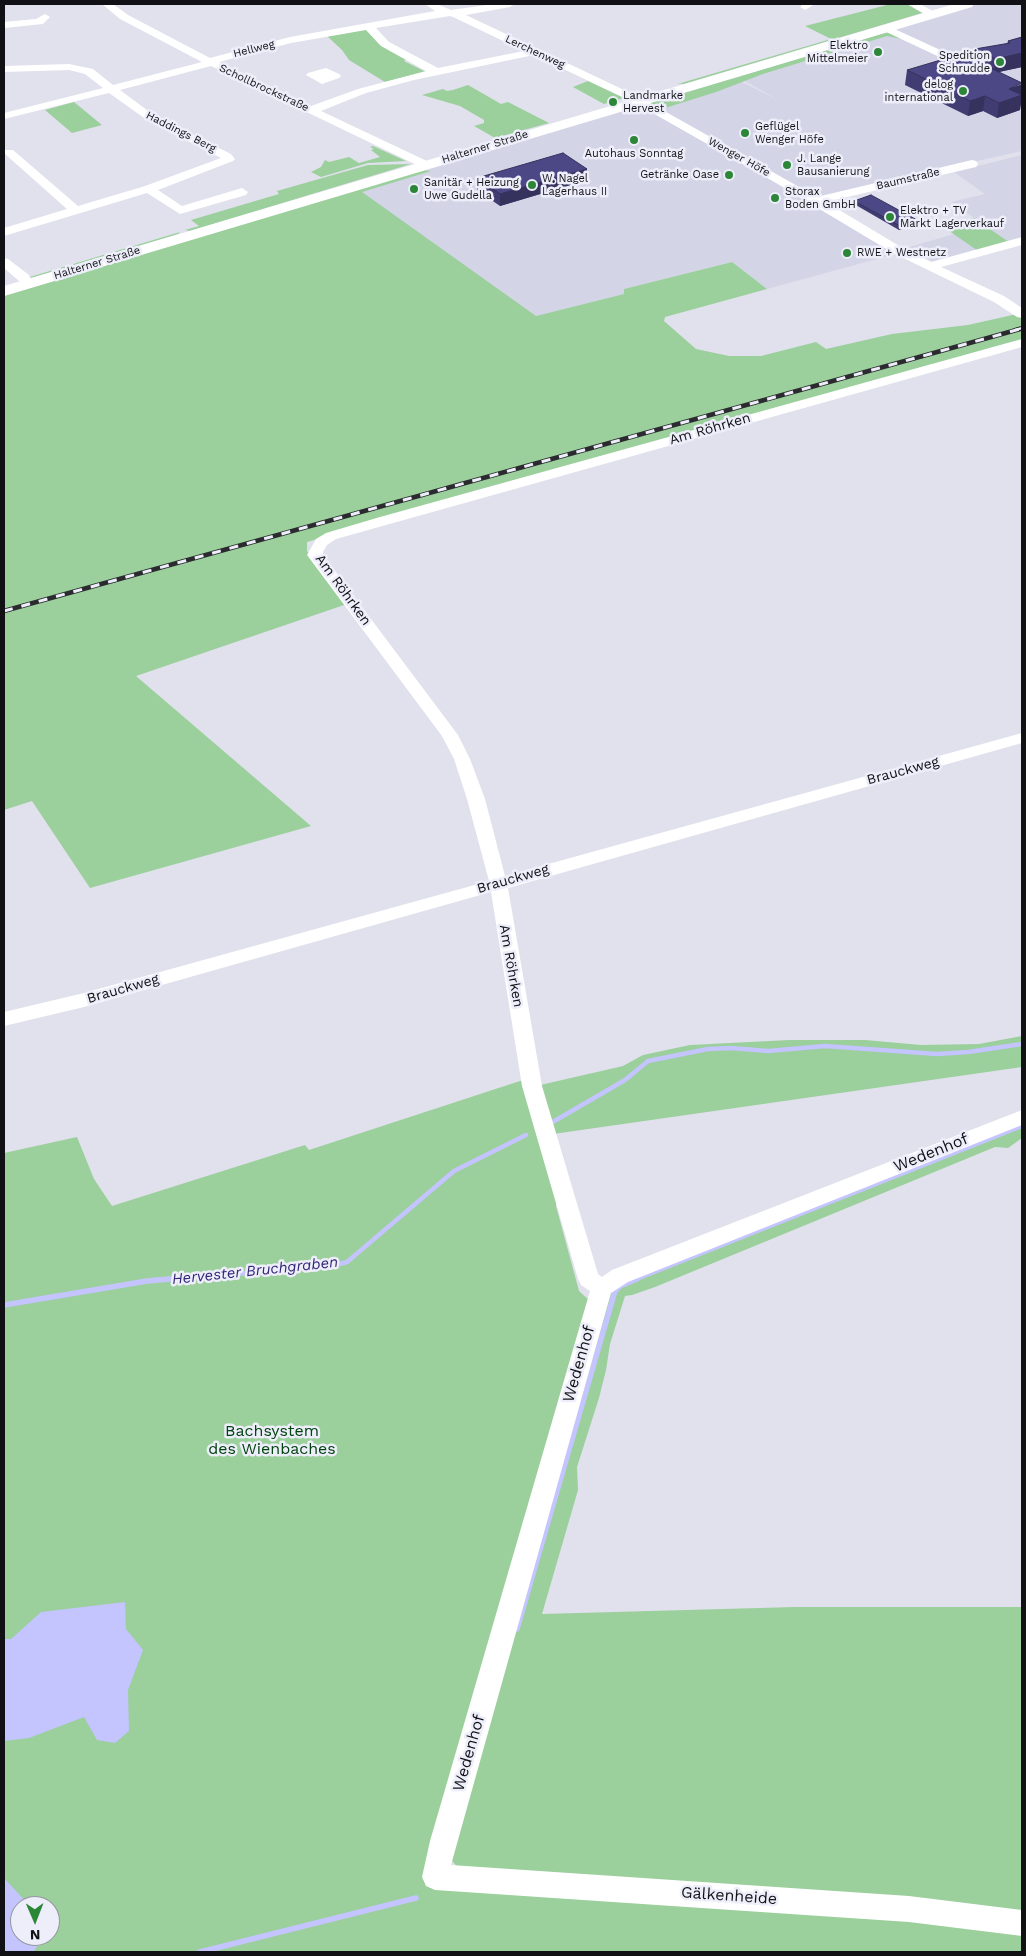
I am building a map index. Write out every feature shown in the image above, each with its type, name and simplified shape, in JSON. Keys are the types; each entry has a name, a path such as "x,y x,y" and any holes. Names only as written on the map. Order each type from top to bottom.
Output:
{"main road":[{"name":"Halterner Straße","path":"4,291 967,4"}],"street":[{"name":"Schollbrockstraße","path":"107,4 124,17 210,62 425,165"},
{"name":"Lerchenweg","path":"430,4 639,101"},
{"name":"Hellweg","path":"4,116 112,89 290,40 368,25 510,4"},
{"path":"912,4 933,14"},
{"path":"4,24 39,22 45,17"},
{"path":"368,25 385,44 436,72"},
{"path":"886,28 980,72"},
{"path":"312,110 348,83 436,72 535,52"},
{"path":"4,69 80,68 89,71 112,89"},
{"name":"Haddings Berg","path":"4,232 149,189 229,159 227,156 151,118 112,89"},
{"name":"Wenger Höfe","path":"639,101 928,266 999,299 1022,314"},
{"path":"9,152 76,211"},
{"name":"Baumstraße","path":"816,201 972,164"},
{"path":"149,189 180,210 242,192"},
{"path":"928,266 1022,241"},
{"path":"4,262 24,278"},
{"name":"Am Röhrken","path":"602,1288 589,1279 532,1086 498,883 476,799 456,746 403,671 315,556 315,552 321,542 331,536 385,520 1022,343"},
{"name":"Brauckweg","path":"4,1019 84,1000 1022,738"},
{"name":"Wedenhof","path":"435,1877 443,1842 602,1288 620,1276 1022,1117"},
{"name":"Gälkenheide","path":"435,1877 909,1909 1022,1923"}],"shaded area":[{"path":"967,4 1022,4 1022,151 820,196 810,195 897,250 891,255 767,289 731,262 624,289 624,294 536,316 353,187 728,75 780,101 743,80 832,53 840,46 834,43"},
{"path":"1022,155 1022,239 1009,242 951,202 985,194 954,172"},
{"path":"954,234 978,251 934,262 906,248"}],"green space":[{"path":"891,4 907,4 922,13 684,84 676,83 831,39 805,26"},
{"path":"365,28 379,44 383,44 406,59 404,61 426,72 385,82 349,60 342,50 327,36"},
{"path":"887,32 895,34 902,39 887,36 763,74 716,92 662,109 665,112 650,103"},
{"path":"588,81 624,98 604,104 573,87"},
{"path":"468,85 501,104 508,102 549,123 495,138 474,126 484,123 484,120 460,106 422,95 443,89 447,91 453,90"},
{"path":"74,102 102,125 72,133 45,110"},
{"path":"373,146 406,161 368,163 321,177 311,172 321,167 325,160 329,162 349,157 359,163 380,157 371,150 374,149 370,147"},
{"path":"411,164 190,231 185,230 199,226 191,220 279,194 277,191 368,165"},
{"path":"422,170 431,171 362,192 536,316 624,294 624,289 732,262 767,289 665,317 664,321 696,349 729,356 761,356 816,342 826,349 892,334 968,325 1017,314 1022,318 1022,341 1008,343 307,542 307,551 347,604 136,676 311,826 90,888 32,801 4,810 4,296"},
{"path":"974,218 1009,242 978,251 942,226"},
{"path":"180,232 32,278 30,277"},
{"name":"Bachsystem des Wienbaches","path":"1022,1036 1022,1067 539,1136 579,1291 590,1301 438,1880 901,1905 1022,1928 1022,1952 4,1952 4,1153 77,1137 94,1179 112,1206 305,1145 309,1150 523,1080 536,1086 623,1066 643,1055 690,1045 790,1040 865,1040 921,1045 979,1044"},
{"path":"1022,1120 1022,1138 1008,1148 995,1147 655,1287 625,1296 610,1344 599,1398 577,1467 578,1490 542,1614 795,1607 1022,1607 1022,1918 893,1902 459,1869 448,1856 605,1294 647,1268"}],"water":[{"path":"125,1602 126,1629 143,1650 128,1690 129,1731 115,1743 97,1740 84,1717 29,1738 4,1741 4,1639 11,1639 41,1612"},
{"path":"4,1878 21,1896 10,1896 10,1946 38,1946 33,1952 4,1952"}],"building":[{"path":"1022,37 1022,53 996,59 975,49 1010,43 1008,41"},
{"path":"961,54 1022,83 1009,89 1022,95 999,103 985,96 970,101 907,70"},
{"path":"563,153 587,169 500,194 477,178"},
{"name":"Elektro + TV Markt Lagerverkauf","path":"871,195 917,220 900,226 854,201"}],"waterway":[{"path":"551,1123 625,1080 648,1061 708,1049 731,1048 768,1051 825,1046 937,1054 968,1052 1022,1044"},
{"path":"634,1280 1022,1126"},
{"name":"Hervester Bruchgraben","path":"154,1280 328,1267 347,1262 454,1171 526,1135"},
{"name":"Hervester Bruchgraben","path":"4,1305 147,1281 171,1279"},
{"path":"517,1629 615,1291 620,1286 637,1279"},
{"path":"200,1952 416,1898"}],"railway":[{"path":"1015,330 1022,328"},
{"path":"4,611 1020,329"}],"place":[{"name":"Elektro Mittelmeier","path":"878,52"},
{"name":"Spedition Schrudde","path":"1000,62"},
{"name":"delog international","path":"963,91"},
{"name":"Landmarke Hervest","path":"613,102"},
{"name":"Geflügel Wenger Höfe","path":"745,133"},
{"name":"Autohaus Sonntag","path":"634,140"},
{"name":"J. Lange Bausanierung","path":"787,165"},
{"name":"Getränke Oase","path":"729,175"},
{"name":"W. Nagel Lagerhaus II","path":"532,185"},
{"name":"Sanitär + Heizung Uwe Gudella","path":"414,189"},
{"name":"Storax Boden GmbH","path":"775,198"},
{"name":"Elektro + TV Markt Lagerverkauf","path":"890,217"},
{"name":"RWE + Westnetz","path":"847,253"}]}
